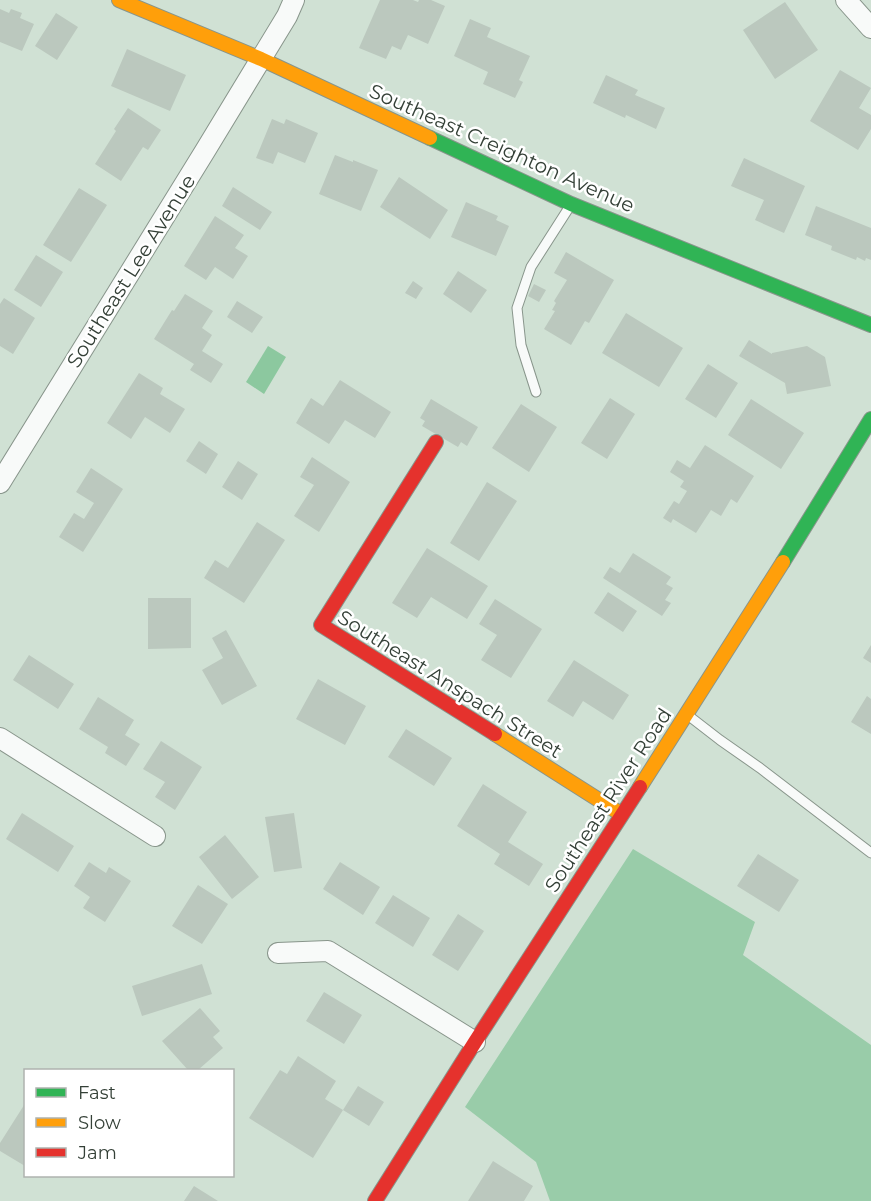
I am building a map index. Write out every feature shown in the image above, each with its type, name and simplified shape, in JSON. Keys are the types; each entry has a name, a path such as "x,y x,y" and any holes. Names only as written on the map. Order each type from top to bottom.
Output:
{"street":[{"name":"Southeast Creighton Avenue","path":"119,0 261,59 571,204 871,325"},
{"name":"Southeast Lee Avenue","path":"0,483 261,59 294,0"},
{"path":"846,0 871,28"},
{"name":"Southeast River Road","path":"375,1201 474,1042 687,715 862,440 871,419"},
{"name":"Southeast Anspach Street","path":"436,442 321,625 621,814"},
{"path":"0,738 154,836"},
{"path":"278,953 328,951 474,1042"}],"lane":[{"path":"536,392 521,345 517,308 531,267 571,204"},
{"path":"687,715 871,853"}],"shaded area":[{"path":"268,346 286,357 264,394 246,382"},
{"path":"633,849 755,922 743,955 871,1045 871,1201 550,1201 536,1162 465,1107"}],"building":[{"path":"380,0 418,2 419,0 431,0 445,6 428,44 408,35 401,50 392,46 386,59 359,48"},
{"path":"785,2 818,50 775,79 743,30"},
{"path":"0,9 9,13 11,9 22,13 20,18 34,24 22,51 0,42"},
{"path":"56,13 78,27 57,60 35,46"},
{"path":"470,19 491,28 487,37 530,56 519,80 523,82 515,98 483,84 488,72 454,56"},
{"path":"127,49 186,75 170,111 111,86"},
{"path":"840,70 871,88 859,108 871,115 871,129 858,150 810,121"},
{"path":"606,75 638,90 635,95 665,108 656,129 593,103"},
{"path":"128,108 161,130 148,150 143,147 121,181 95,164"},
{"path":"272,119 284,124 286,119 318,133 305,163 278,152 273,164 256,158"},
{"path":"335,155 378,170 361,211 319,194"},
{"path":"744,158 805,186 784,233 755,220 764,200 731,186"},
{"path":"399,177 448,210 430,239 380,207"},
{"path":"233,187 272,212 260,230 222,206"},
{"path":"79,188 107,205 71,262 43,245"},
{"path":"466,202 498,216 496,220 509,226 496,256 451,237"},
{"path":"816,206 871,228 871,260 866,258 865,261 857,257 856,260 831,250 832,246 805,235"},
{"path":"215,216 244,235 235,248 248,256 233,279 215,267 206,280 184,266"},
{"path":"566,252 614,280 589,323 585,321 571,345 544,329 555,311 552,310 556,303 554,301 567,280 554,273"},
{"path":"36,255 63,272 41,307 14,290"},
{"path":"458,271 487,290 471,313 443,294"},
{"path":"413,281 423,288 416,299 405,293"},
{"path":"534,284 546,290 539,302 528,296"},
{"path":"185,294 213,311 202,328 212,335 202,351 223,364 211,383 190,370 194,364 154,339"},
{"path":"4,298 35,318 13,354 0,346 0,304"},
{"path":"237,301 263,317 252,333 227,317"},
{"path":"626,313 683,348 659,387 602,353"},
{"path":"749,340 772,354 807,346 825,357 831,386 787,394 785,383 739,356"},
{"path":"708,364 738,383 716,418 685,399"},
{"path":"139,373 163,388 160,394 185,409 170,433 145,417 131,439 107,423"},
{"path":"340,380 391,412 375,438 345,420 329,444 296,423 311,398 323,406"},
{"path":"610,398 635,414 607,459 581,443"},
{"path":"431,399 478,427 467,446 461,442 458,447 422,426 425,421 420,418"},
{"path":"751,399 804,433 781,469 728,435"},
{"path":"521,404 557,427 529,472 492,448"},
{"path":"199,441 218,454 206,474 186,461"},
{"path":"705,445 754,476 737,503 731,499 721,516 711,510 696,533 673,519 671,523 663,518 674,501 679,504 687,491 680,487 684,481 670,472 677,460 690,468"},
{"path":"312,457 350,482 319,532 294,516 314,485 300,477"},
{"path":"238,461 258,474 242,500 222,487"},
{"path":"91,468 123,489 83,552 59,537 74,513 84,519 94,503 76,492"},
{"path":"487,482 517,501 479,561 450,543"},
{"path":"257,522 285,540 244,603 204,578 215,560 228,568"},
{"path":"427,548 488,586 467,619 431,597 417,618 392,603"},
{"path":"633,553 671,577 666,584 673,588 665,600 671,603 662,616 603,578 610,567 620,573"},
{"path":"608,592 637,611 623,632 594,613"},
{"path":"148,598 191,598 191,648 148,649"},
{"path":"495,599 542,629 511,678 481,660 497,635 479,624"},
{"path":"226,630 257,686 222,705 202,670 223,658 212,638"},
{"path":"871,645 871,663 863,658"},
{"path":"29,655 74,684 58,709 13,680"},
{"path":"574,660 629,695 613,720 583,701 573,717 547,701"},
{"path":"318,679 366,706 345,745 296,719"},
{"path":"867,696 871,699 871,734 851,722"},
{"path":"98,697 134,720 125,735 140,744 126,766 105,753 108,747 79,729"},
{"path":"406,729 452,758 434,786 388,757"},
{"path":"161,741 202,767 175,810 155,797 165,782 143,769"},
{"path":"483,784 527,812 508,842 543,864 529,886 494,864 500,854 457,826"},
{"path":"22,813 74,846 58,872 6,839"},
{"path":"294,813 302,868 274,872 265,817"},
{"path":"225,835 259,877 232,899 199,857"},
{"path":"758,854 799,880 779,912 737,886"},
{"path":"89,862 106,873 109,867 131,881 105,922 83,908 90,897 74,886"},
{"path":"340,862 380,887 363,915 323,889"},
{"path":"198,885 228,904 202,944 172,926"},
{"path":"393,895 430,918 413,947 375,923"},
{"path":"458,914 484,931 458,971 432,955"},
{"path":"202,964 212,994 142,1016 132,986"},
{"path":"324,992 362,1015 344,1044 306,1021"},
{"path":"200,1008 220,1031 213,1037 223,1048 199,1069 187,1069 162,1041"},
{"path":"298,1056 336,1081 325,1099 343,1110 313,1158 249,1118 280,1070 287,1074"},
{"path":"358,1086 384,1102 369,1126 343,1110"},
{"path":"24,1105 24,1165 0,1151 0,1143"},
{"path":"493,1161 533,1186 524,1201 468,1201"},
{"path":"194,1186 218,1201 184,1201"}],"traffic: fast":[{"path":"430,138 571,204 871,325"},
{"path":"783,562 871,419"}],"traffic: slow":[{"path":"119,0 261,59 430,138"},
{"path":"640,787 783,562"},
{"path":"495,734 621,814"}],"traffic: jam":[{"path":"436,442 321,625 495,734"},
{"path":"375,1201 640,787"}]}
